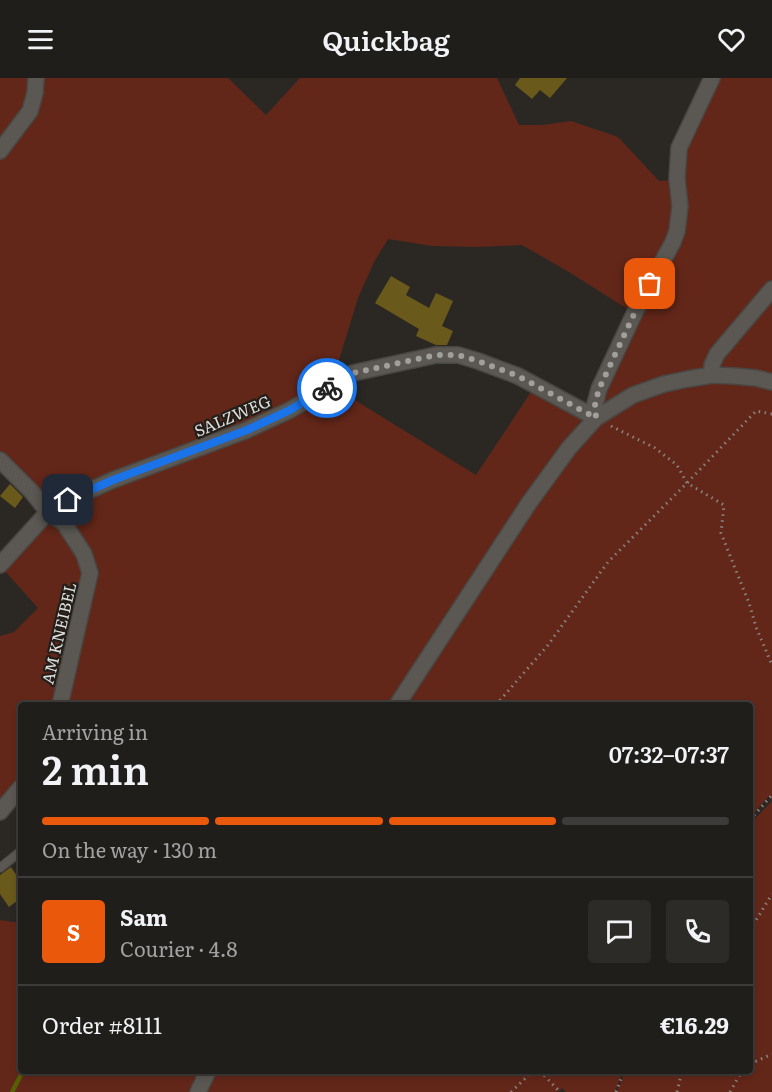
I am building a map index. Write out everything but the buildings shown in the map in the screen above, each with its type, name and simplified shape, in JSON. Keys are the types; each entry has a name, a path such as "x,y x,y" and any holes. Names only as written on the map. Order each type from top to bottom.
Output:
{"street":[{"path":"0,151 30,111 36,78"},
{"path":"596,418 595,404 599,389 635,312 677,231 680,206 676,179 679,148 712,78"},
{"path":"712,375 712,365 717,354 772,289"},
{"name":"SALZWEG","path":"48,512 68,500 113,480 247,430 290,410 353,373 436,355 458,355 518,376 596,418"},
{"path":"400,702 529,503 568,448 596,418 633,395 664,384 712,375 756,378 772,382"},
{"name":"AM KNEIBEL","path":"0,460 32,492 48,512 64,524 84,554 90,573 61,702"},
{"path":"0,565 48,512"},
{"path":"0,812 18,791"},
{"path":"198,1092 207,1074"}],"lane":[{"path":"0,868 18,853"}],"path":[{"path":"499,702 548,645 608,562 756,411 772,414"},
{"path":"596,418 655,448 677,465 687,483 724,505 721,533 772,665"},
{"path":"753,817 772,795"},
{"path":"753,925 772,894"},
{"path":"753,1063 772,1054"},
{"path":"511,1092 530,1074"},
{"path":"543,1074 560,1092"},
{"path":"616,1092 623,1074"},
{"path":"677,1092 681,1074"},
{"path":"730,1092 740,1074"}],"shaded area":[{"path":"0,78 228,78 266,115 300,78 497,78 519,125 543,125 571,121 618,137 659,181 675,180 677,218 632,312 522,245 432,246 388,239 374,262 358,298 335,373 337,389 476,475 533,389 582,419 489,552 393,702 68,702 94,593 95,573 0,454"},
{"path":"715,78 772,78 772,286 699,374 600,408 603,395 674,243 682,148"},
{"path":"772,291 772,800 769,796 753,815 753,702 405,702 495,560 597,417 664,388 714,382 717,355"},
{"path":"56,525 80,554 85,577 55,702 18,702 18,783 0,804 0,636 14,632 38,608 4,570 46,526"},
{"path":"772,801 772,1092 617,1092 624,1074 753,1074 753,821"},
{"path":"0,920 18,923 18,1074 199,1074 190,1092 0,1092"},
{"path":"211,1074 622,1074 615,1092 566,1092 562,1088 558,1092 203,1092"}],"waterway":[{"path":"12,1092 21,1074"}],"way so far":[{"path":"327,388 353,373 436,355 458,355 518,376 596,418 595,404 599,389 650,284"}],"route":[{"path":"68,500 113,480 247,430 290,410 327,388"}]}
